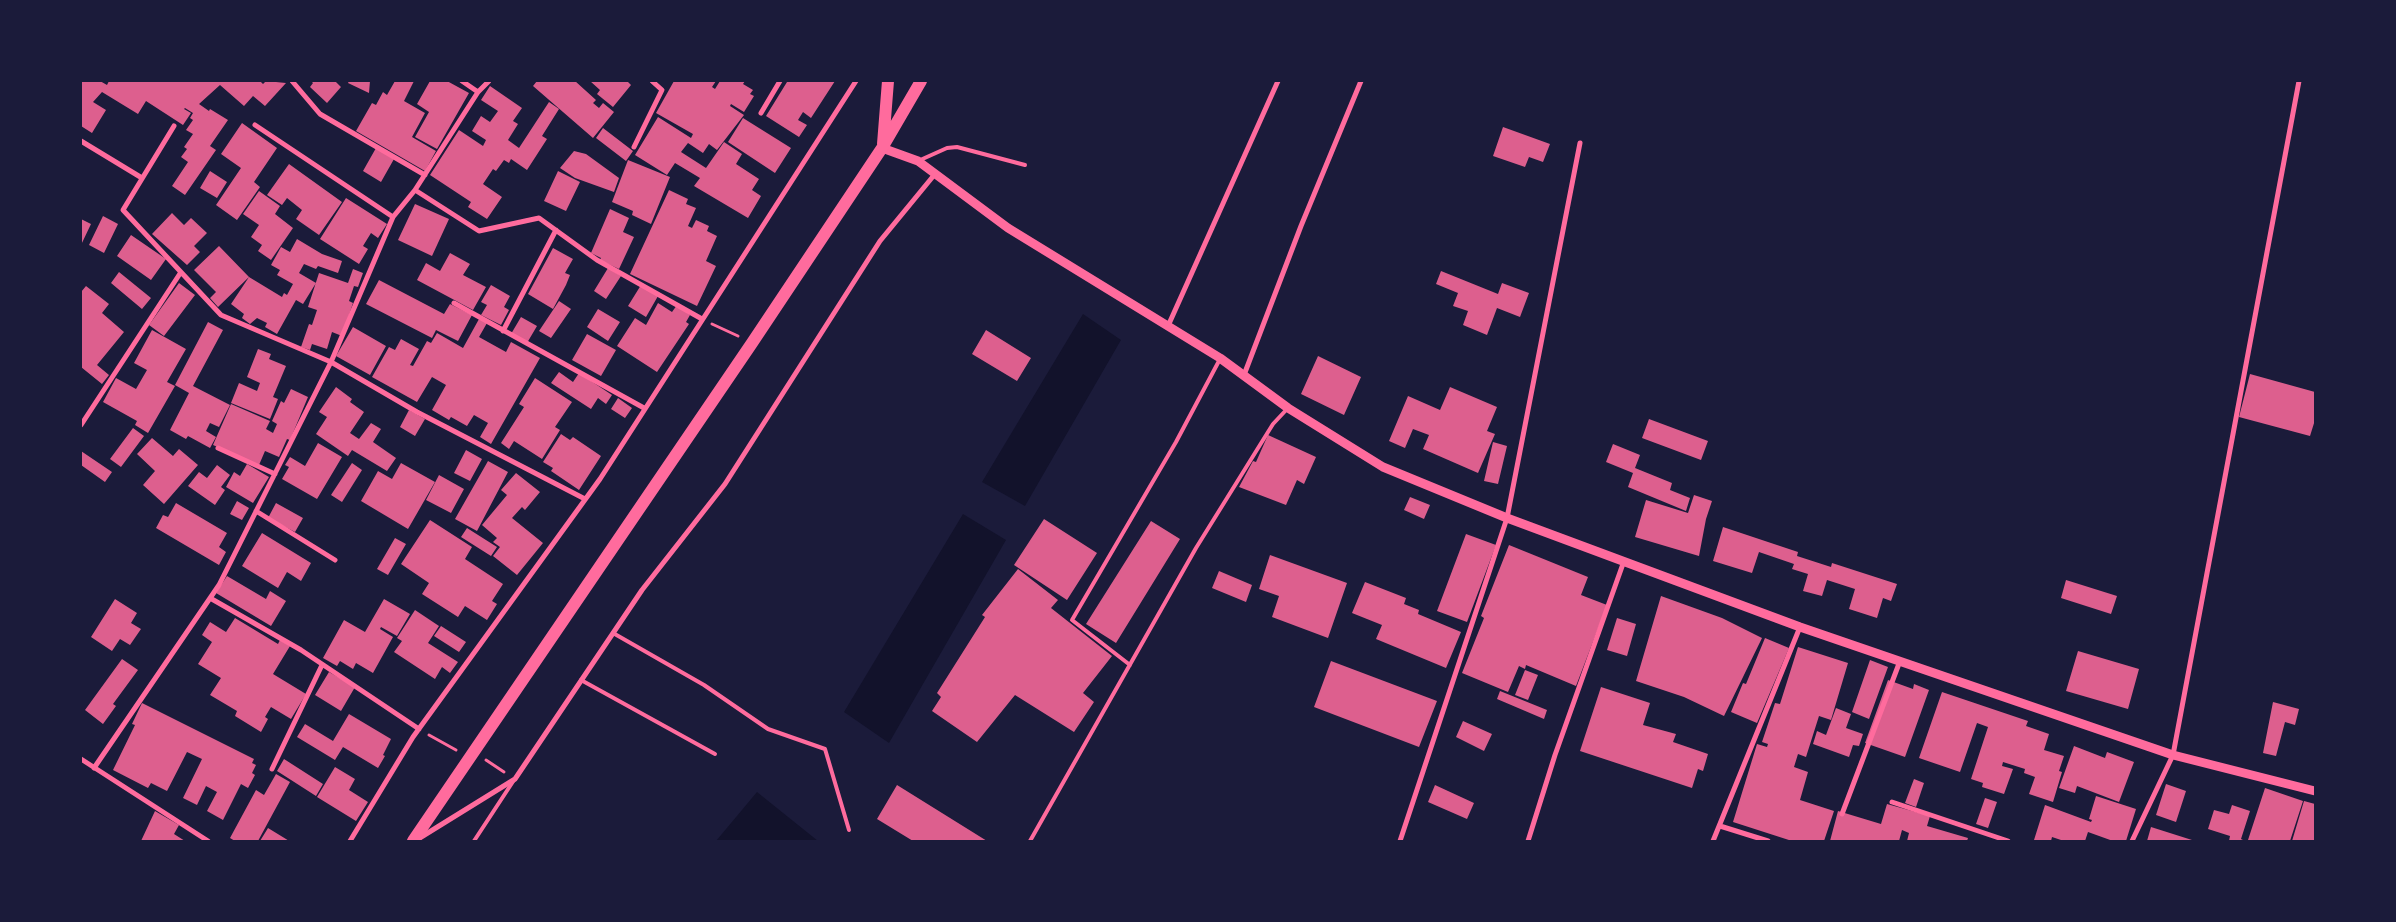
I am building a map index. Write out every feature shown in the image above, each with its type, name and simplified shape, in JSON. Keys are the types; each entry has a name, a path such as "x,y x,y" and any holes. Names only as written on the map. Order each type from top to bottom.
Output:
{"main road":[{"path":"882,148 888,81"},
{"path":"414,841 752,343 882,148 921,81"}],"street":[{"path":"292,81 320,114 425,175"},
{"path":"462,81 478,92"},
{"path":"94,768 210,598 331,362 393,217 415,190 478,92 489,81"},
{"path":"634,147 662,90 652,81"},
{"path":"761,113 780,81"},
{"path":"350,841 419,729 585,499 856,81"},
{"path":"1168,326 1278,81"},
{"path":"1244,375 1301,226 1361,81"},
{"path":"2132,841 2173,755 2299,81"},
{"path":"255,125 393,217"},
{"path":"174,126 123,210 221,315 331,362 417,412 585,499"},
{"path":"81,141 142,178"},
{"path":"1400,841 1507,518 1580,143"},
{"path":"882,148 918,161 1008,228 1220,358 1288,408 1383,467 1507,518 1800,627 2173,755 2315,791"},
{"path":"414,841 515,779 642,590 725,484 880,241 936,173"},
{"path":"415,190 479,231 540,218 597,260 702,319"},
{"path":"503,331 556,230"},
{"path":"81,425 181,272"},
{"path":"454,303 644,408"},
{"path":"218,448 274,474"},
{"path":"256,511 334,560"},
{"path":"1528,841 1555,755 1624,561"},
{"path":"210,598 322,665 419,729"},
{"path":"1713,841 1800,627"},
{"path":"1842,814 1900,661"},
{"path":"272,769 322,665"},
{"path":"81,759 208,841"},
{"path":"1892,802 2008,841"},
{"path":"1720,826 1768,841"}],"lane":[{"path":"918,161 947,148 957,147 1025,165"},
{"path":"1130,665 1072,620 1176,442 1220,358"},
{"path":"1030,841 1196,548 1273,424 1288,408"},
{"path":"613,633 704,685 768,729 825,749 849,830"},
{"path":"581,680 715,754"},
{"path":"474,841 515,779"}],"path":[{"path":"702,319 752,343"},
{"path":"419,729 515,779"}],"shaded area":[{"path":"1083,314 1121,340 1025,506 982,482"},
{"path":"963,514 1006,540 889,743 844,712"},
{"path":"757,792 818,841 716,841"}],"building":[{"path":"81,81 100,81 107,85 109,81 260,81 263,84 266,81 286,83 265,106 253,96 244,106 220,85 199,104 228,120 210,146 216,150 185,195 172,186 188,162 181,157 187,149 184,147 193,134 186,130 193,120 190,118 193,113 184,109 191,113 183,125 146,101 138,114 102,92 93,102 106,110 92,133 81,126"},
{"path":"311,81 335,81 341,87 327,103 310,87 313,83"},
{"path":"349,81 370,81 369,93 348,83"},
{"path":"395,81 414,81 404,101 425,113 412,137 436,151 425,171 356,131 372,103 376,105 383,92 387,95"},
{"path":"430,81 447,81 469,93 437,149 415,137 429,112 417,104"},
{"path":"537,81 575,81 596,100 593,103 599,108 603,103 614,112 593,138 533,86"},
{"path":"590,81 627,81 631,85 613,107 597,94 600,90"},
{"path":"674,81 716,81 712,87 715,89 720,81 745,81 743,84 753,90 750,94 754,96 744,112 731,104 730,106 744,115 717,150 709,144 703,153 688,143 681,152 706,168 724,142 742,154 736,164 759,179 752,190 761,196 748,218 694,186 700,178 675,163 667,175 635,155 658,117 691,138 693,134 656,113"},
{"path":"785,81 835,81 811,118 803,112 798,120 807,125 799,137 766,116 787,82"},
{"path":"490,86 522,108 513,121 518,124 508,140 519,148 549,102 559,109 542,136 547,139 527,170 511,159 509,163 504,160 496,171 493,169 483,184 502,197 487,219 468,207 471,202 430,175 459,130 483,146 486,140 472,131 481,116 490,122 498,111 481,100"},
{"path":"743,118 791,148 775,173 728,142"},
{"path":"242,123 277,148 254,182 260,187 237,220 216,205 241,168 221,154"},
{"path":"1503,127 1550,144 1543,162 1529,157 1525,167 1493,156"},
{"path":"603,128 633,151 626,161 596,138"},
{"path":"376,148 394,159 381,182 363,171"},
{"path":"574,151 586,154 619,178 614,192 575,178 560,168"},
{"path":"628,160 670,177 651,224 632,215 633,211 612,202"},
{"path":"289,164 342,202 319,235 296,219 302,210 287,198 282,205 267,195"},
{"path":"210,171 227,182 217,198 200,188"},
{"path":"558,171 580,182 566,211 544,201"},
{"path":"669,190 688,199 686,204 696,208 688,226 692,228 696,220 709,226 707,231 717,236 706,261 716,266 697,306 630,274"},
{"path":"259,191 280,206 275,214 293,228 271,260 258,251 262,245 251,237 259,225 243,214"},
{"path":"346,198 387,224 378,238 371,233 363,246 368,249 359,264 320,239"},
{"path":"415,204 449,219 432,256 398,240"},
{"path":"610,209 629,218 623,232 634,237 619,269 600,260 601,258 591,253"},
{"path":"172,213 184,225 191,218 207,233 194,246 200,252 187,265 152,234"},
{"path":"103,216 118,224 104,253 89,245"},
{"path":"81,219 91,224 81,245"},
{"path":"131,235 166,259 151,280 117,256"},
{"path":"297,239 322,254 342,261 338,273 318,266 316,269 304,264 299,273 316,283 303,304 296,300 277,334 265,327 267,323 257,318 250,324 242,318 244,314 231,304 249,277 282,297 284,293 287,295 293,284 277,275 280,270 271,265 281,247 290,252"},
{"path":"219,246 249,277 218,307 210,298 216,292 194,270"},
{"path":"553,248 573,259 565,273 570,275 566,285 553,309 528,294"},
{"path":"450,253 470,264 463,275 486,287 473,310 417,280 426,263 440,271"},
{"path":"608,268 621,276 606,299 594,291"},
{"path":"353,269 363,273 358,287 354,286 349,301 353,303 342,336 332,332 327,349 312,344 310,350 301,347 309,324 312,325 317,310 308,307 319,273 348,283"},
{"path":"1441,271 1498,294 1502,283 1529,293 1520,317 1497,308 1487,335 1463,325 1468,311 1453,306 1458,293 1436,284"},
{"path":"119,272 151,298 142,309 111,283"},
{"path":"379,280 444,314 450,304 472,315 458,341 436,330 432,338 366,304"},
{"path":"179,283 195,295 164,336 149,325"},
{"path":"491,285 510,296 504,307 509,310 501,325 481,315 487,305 481,302"},
{"path":"641,285 658,296 646,317 628,306"},
{"path":"86,286 109,304 102,313 124,332 97,365 109,375 102,384 81,367 81,292"},
{"path":"559,301 571,309 551,338 539,331"},
{"path":"658,303 672,312 677,305 690,315 686,322 689,324 657,372 617,346 635,318 646,325"},
{"path":"598,309 620,322 608,341 587,327"},
{"path":"521,317 537,326 527,343 511,334"},
{"path":"479,319 487,323 479,337 506,352 511,342 540,358 491,444 480,437 488,423 474,415 467,426 451,417 449,420 432,410 446,385 432,377 417,402 372,377 389,347 395,350 401,339 419,349 410,365 413,366 427,341 431,343 437,333 463,348"},
{"path":"208,322 223,330 193,386 230,405 219,427 210,423 206,431 216,437 210,448 188,436 186,439 170,430 189,393 175,385"},
{"path":"353,327 386,346 370,375 336,356"},
{"path":"152,330 186,349 167,382 175,386 148,433 135,425 137,421 103,402 116,378 136,389 147,370 134,363"},
{"path":"986,330 1031,358 1017,381 972,354"},
{"path":"587,334 616,350 601,376 572,360"},
{"path":"258,349 271,354 269,359 286,366 273,397 278,399 270,419 231,403 239,383 257,391 260,383 247,377"},
{"path":"1318,356 1361,377 1344,415 1301,394"},
{"path":"559,372 573,382 579,373 612,395 606,404 598,398 591,409 551,383"},
{"path":"2250,374 2315,392 2315,420 2310,436 2239,417"},
{"path":"535,378 572,402 555,427 560,430 542,459 514,441 509,449 501,443 524,407 519,404"},
{"path":"336,387 352,399 350,402 364,412 350,433 359,439 371,423 381,429 373,442 396,458 387,471 352,450 348,456 316,434 327,417 319,412"},
{"path":"1450,387 1497,407 1487,431 1495,434 1478,473 1423,449 1429,435 1413,429 1405,448 1389,441 1408,396 1440,410"},
{"path":"291,389 308,397 290,440 287,439 279,457 265,451 259,465 213,445 231,404 270,421 266,429 273,433 277,424 272,421 281,401 284,403"},
{"path":"618,398 632,408 625,418 611,409"},
{"path":"409,410 425,419 415,436 400,427"},
{"path":"1649,419 1708,441 1701,460 1642,438"},
{"path":"133,428 144,436 121,467 110,459"},
{"path":"561,434 570,440 573,437 601,456 579,490 551,471 553,468 543,462"},
{"path":"1268,435 1316,457 1304,484 1297,480 1286,505 1239,487 1253,461 1256,462"},
{"path":"152,438 173,456 179,449 198,465 164,504 143,485 155,471 137,454"},
{"path":"1493,442 1507,446 1498,484 1484,481"},
{"path":"318,443 342,457 317,499 282,479 289,467 285,465 290,457 305,466"},
{"path":"1613,444 1640,455 1635,468 1672,483 1670,490 1690,498 1686,511 1628,487 1633,473 1606,462"},
{"path":"466,450 482,459 470,481 454,473"},
{"path":"81,451 112,472 105,482 81,465"},
{"path":"488,461 508,472 477,531 455,519"},
{"path":"352,463 362,470 342,502 331,495"},
{"path":"401,463 435,482 408,529 361,501 378,471 392,479"},
{"path":"247,464 269,477 253,503 226,487 234,472 240,476"},
{"path":"217,465 230,475 221,487 225,490 215,505 188,486 199,472 207,478"},
{"path":"516,473 540,492 525,510 522,507 512,518 543,543 517,575 493,556 500,547 493,542 497,538 482,525 507,495 501,490"},
{"path":"439,475 464,489 451,513 426,500"},
{"path":"1694,495 1712,501 1706,519 1699,556 1635,537 1646,500 1688,513"},
{"path":"1410,497 1430,505 1424,519 1404,510"},
{"path":"237,501 249,508 242,520 230,514"},
{"path":"176,503 227,533 219,547 226,552 219,565 156,528 163,515 168,517"},
{"path":"276,503 303,518 295,532 268,518"},
{"path":"1044,519 1097,553 1067,600 1014,565"},
{"path":"430,520 472,547 465,559 503,584 492,601 497,604 487,620 465,606 458,617 422,594 429,583 401,564"},
{"path":"1151,521 1180,539 1116,643 1086,624"},
{"path":"1723,527 1798,552 1797,556 1831,567 1832,563 1897,584 1891,601 1883,598 1877,618 1849,609 1855,589 1827,580 1822,596 1803,591 1808,574 1792,569 1794,564 1759,552 1752,573 1713,561"},
{"path":"467,528 497,547 491,556 461,537"},
{"path":"262,533 311,563 301,581 287,572 278,588 242,566"},
{"path":"1466,534 1496,545 1467,622 1437,611"},
{"path":"395,538 406,544 388,575 377,569"},
{"path":"1509,545 1588,577 1581,595 1607,605 1576,686 1526,665 1525,669 1519,666 1508,692 1462,673 1484,618 1481,616"},
{"path":"1270,555 1347,583 1328,638 1272,617 1279,596 1259,589"},
{"path":"1018,569 1058,600 1051,608 1112,656 1083,693 1094,702 1074,732 1015,695 977,742 932,711 941,697 937,693 985,617 982,615"},
{"path":"1219,571 1252,585 1246,602 1212,588"},
{"path":"227,576 266,599 270,591 286,601 271,626 216,593"},
{"path":"2066,580 2117,596 2111,614 2061,598"},
{"path":"1365,582 1406,598 1404,604 1419,610 1418,614 1461,632 1446,668 1376,639 1382,625 1352,613"},
{"path":"1661,596 1722,618 1762,638 1724,716 1684,697 1636,681"},
{"path":"115,599 137,613 131,623 141,629 130,645 120,639 112,651 91,637"},
{"path":"384,599 410,614 397,636 381,627 380,629 393,637 373,673 356,663 353,669 340,661 337,666 323,658 344,620 365,632"},
{"path":"415,610 439,626 428,643 458,662 450,673 442,667 435,679 394,652 402,641 397,638"},
{"path":"235,618 278,644 280,640 290,646 273,674 306,694 291,719 271,707 265,717 268,719 261,732 235,716 237,711 210,695 221,678 198,664 212,642 202,635 210,622 226,632"},
{"path":"1617,618 1636,624 1627,656 1607,650"},
{"path":"441,626 466,642 459,652 434,636"},
{"path":"1765,638 1789,648 1757,723 1731,712 1743,683 1746,684"},
{"path":"1798,647 1848,663 1831,720 1819,716 1806,757 1798,754 1794,767 1808,772 1800,800 1834,811 1824,841 1792,841 1733,822 1757,744 1767,747 1768,744 1762,742 1775,703 1780,704"},
{"path":"2078,651 2139,669 2128,709 2066,691"},
{"path":"122,659 138,670 113,704 116,706 103,724 85,710"},
{"path":"1870,660 1888,667 1869,719 1852,712"},
{"path":"1331,661 1437,701 1419,747 1314,707"},
{"path":"1525,670 1538,675 1528,700 1515,695"},
{"path":"329,672 355,687 341,711 315,695"},
{"path":"1888,680 1913,689 1914,684 1929,690 1905,757 1865,743"},
{"path":"1601,687 1650,703 1643,725 1676,734 1673,742 1708,754 1703,771 1698,769 1692,788 1580,751"},
{"path":"1500,691 1547,710 1544,719 1497,699"},
{"path":"1942,692 2028,721 2026,726 2049,734 2044,750 2064,756 2059,771 2062,772 2053,802 2029,794 2035,777 2024,773 2025,769 2003,762 2002,766 2013,769 2004,794 1982,787 1983,783 1971,779 1988,727 1977,723 1960,772 1919,758"},
{"path":"2273,702 2299,709 2295,725 2285,722 2276,756 2263,753"},
{"path":"142,703 254,759 252,763 256,765 252,773 255,775 248,788 241,784 223,820 207,811 217,792 206,786 197,805 183,798 202,759 187,752 167,791 151,783 148,788 113,770 135,725 132,724"},
{"path":"1836,708 1851,714 1846,728 1863,734 1859,746 1853,745 1849,757 1813,744 1817,731 1826,735"},
{"path":"349,714 391,739 378,768 343,747 335,760 297,737 305,724 333,741"},
{"path":"1463,721 1492,734 1484,751 1456,737"},
{"path":"2074,746 2105,758 2107,752 2134,762 2119,802 2077,786 2075,793 2059,788"},
{"path":"284,759 323,784 316,796 277,771"},
{"path":"335,767 355,779 349,790 368,802 356,821 317,797"},
{"path":"276,774 290,782 258,841 235,841 230,838 256,790 264,795"},
{"path":"1914,779 1924,783 1916,807 1905,803"},
{"path":"2166,784 2186,791 2176,822 2156,815"},
{"path":"897,785 987,841 913,841 877,819"},
{"path":"1435,785 1474,803 1467,819 1428,802"},
{"path":"2265,788 2303,801 2290,841 2248,840"},
{"path":"2096,796 2136,809 2126,841 2113,841 2088,832 2085,841 2064,841 2052,837 2051,841 2034,840 2045,805 2091,822 2092,820 2089,819"},
{"path":"1985,798 1997,802 1988,828 1976,824"},
{"path":"2304,801 2315,804 2315,841 2292,841"},
{"path":"1887,804 1930,816 1927,826 1968,838 1967,841 1907,841 1909,833 1902,830 1899,841 1830,841 1838,811 1881,824"},
{"path":"2232,805 2250,811 2241,839 2245,841 2229,841 2230,836 2208,829 2214,810 2229,814"},
{"path":"155,811 179,825 174,834 185,841 141,841"},
{"path":"2151,827 2192,840 2192,841 2147,841"},
{"path":"268,828 286,839 289,841 260,841"}]}
